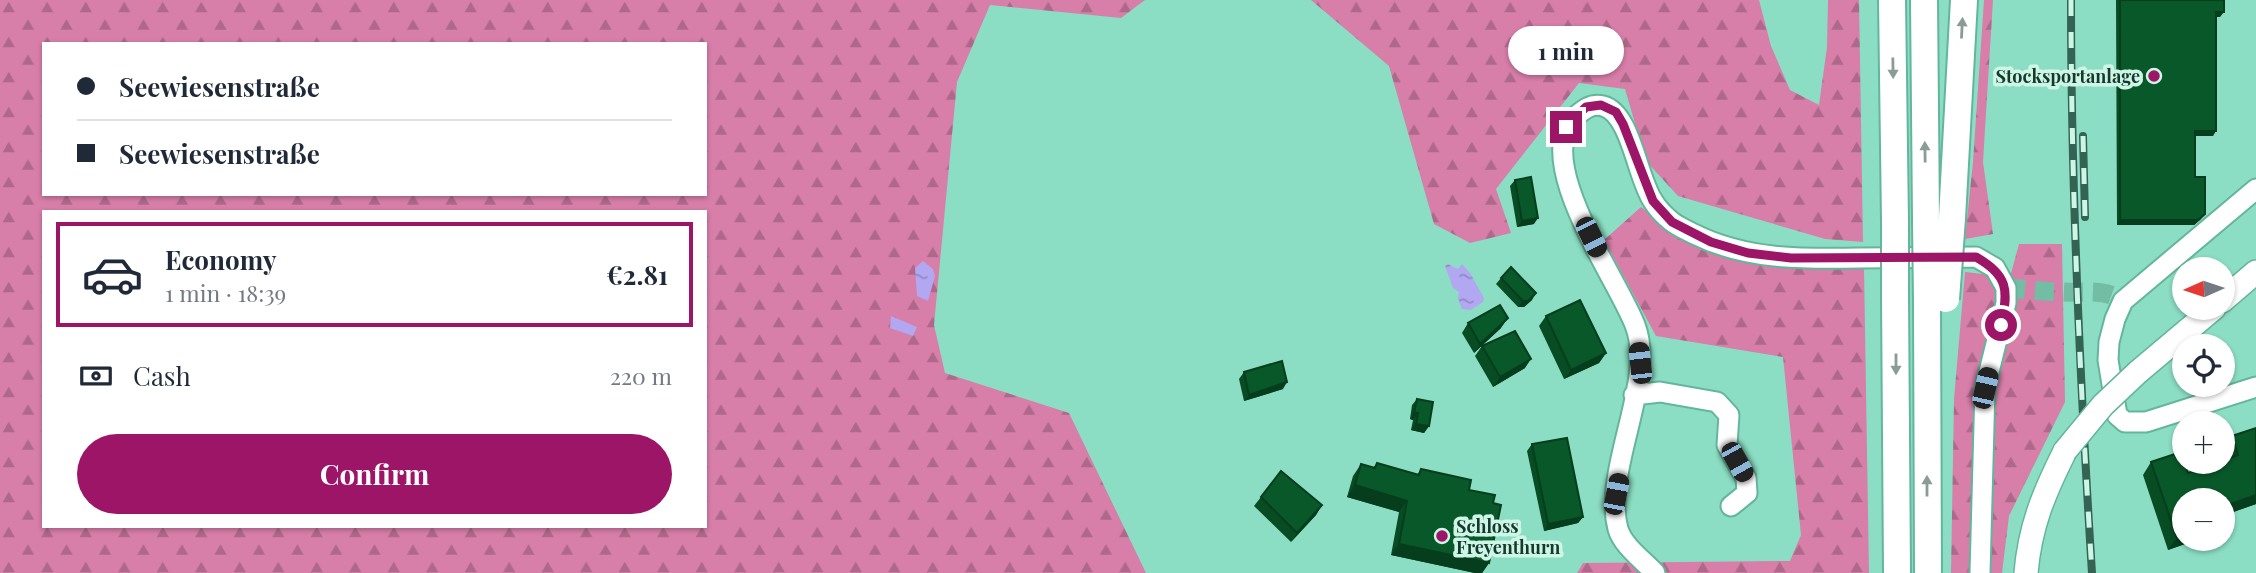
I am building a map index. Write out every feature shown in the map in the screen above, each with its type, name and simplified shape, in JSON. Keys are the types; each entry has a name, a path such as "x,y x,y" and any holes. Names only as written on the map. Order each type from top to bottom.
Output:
{"highway":[{"path":"1892,0 1897,573"},
{"path":"1924,0 1926,220 1936,300"},
{"path":"1928,573 1927,375 1936,300 1952,218 1964,0"}],"main road":[{"path":"2235,291 2253,276"},
{"path":"2026,573 2033,524 2046,488 2065,451 2103,405 2200,320"}],"street":[{"path":"1655,573 1628,546 1618,529 1616,494 1640,363 1636,327 1581,218 1564,173 1562,148 1566,127 1586,107 1601,105 1616,112 1623,124 1653,201 1672,222 1711,242 1748,253 1791,258 1976,257 1995,268 2006,288 2006,303 1985,388 1980,573"},
{"path":"2256,189 2123,301 2112,331 2108,360 2117,415 2125,422 2146,422 2256,387"},
{"path":"1634,395 1660,392 1717,402 1729,415 1727,445 1746,478 1746,494 1731,506"}],"green space":[{"path":"0,0 1145,0 1121,18 990,5 957,82 934,325 945,373 1069,413 1146,573 0,573"},
{"path":"1311,0 1759,0 1771,46 1790,90 1819,105 1827,47 1828,0 1859,0 1863,242 1825,239 1678,196 1646,161 1625,89 1579,83 1496,189 1511,233 1470,243 1434,224 1389,66"},
{"path":"1984,0 1993,0 1983,162 1993,234 1965,239 1973,162"},
{"path":"1641,207 1690,241 1731,258 1797,268 1864,268 1869,573 1577,573 1583,563 1790,561 1801,535 1783,357 1656,336 1604,240"},
{"path":"2019,244 2062,244 2065,402 2009,516 2002,573 1951,573 1954,399 1965,272 2010,277"}],"water":[{"path":"923,261 933,269 935,276 928,301 917,296 915,268"},
{"path":"1448,264 1458,269 1462,264 1484,298 1483,302 1471,310 1462,309 1458,299 1459,292 1453,288 1445,266"},
{"path":"891,316 917,327 913,336 890,328"}],"building":[{"name":"Stocksportanlage","path":"2120,0 2224,0 2224,12 2216,12 2216,131 2195,131 2195,177 2205,177 2205,214 2198,220 2120,220"},
{"path":"1531,177 1538,218 1522,221 1515,180"},
{"path":"1511,267 1536,293 1528,301 1523,301 1501,278"},
{"path":"1580,300 1606,353 1571,370 1546,316"},
{"path":"1500,305 1508,318 1480,344 1468,323"},
{"path":"1515,331 1531,359 1500,377 1482,346"},
{"path":"1282,361 1287,382 1249,395 1244,372"},
{"path":"1417,399 1433,402 1429,426 1416,424 1418,413 1414,413"},
{"path":"2256,428 2256,495 2235,502 2235,488 2172,488 2172,523 2151,462 2172,455 2172,474 2235,474 2235,456 2238,455 2235,435"},
{"path":"1567,438 1583,517 1548,524 1532,444"},
{"name":"Schloss Freyenthurn","path":"1377,463 1419,475 1421,469 1471,480 1469,490 1495,495 1493,503 1501,505 1489,563 1399,544 1407,501 1355,485 1361,464 1375,468"},
{"path":"1281,471 1322,505 1297,533 1261,497"}],"tunnel":[{"path":"2006,288 2101,293 2123,301"}],"railway":[{"path":"2071,0 2077,286 2092,573"},
{"path":"2083,136 2085,217"}],"place":[{"name":"Stocksportanlage","path":"2154,76"},
{"name":"Schloss Freyenthurn","path":"1442,536"}],"route":[{"path":"1566,127 1586,107 1601,105 1616,112 1653,201 1672,222 1711,242 1748,253 1791,258 1976,257 1995,268 2006,288 2001,325"}]}
